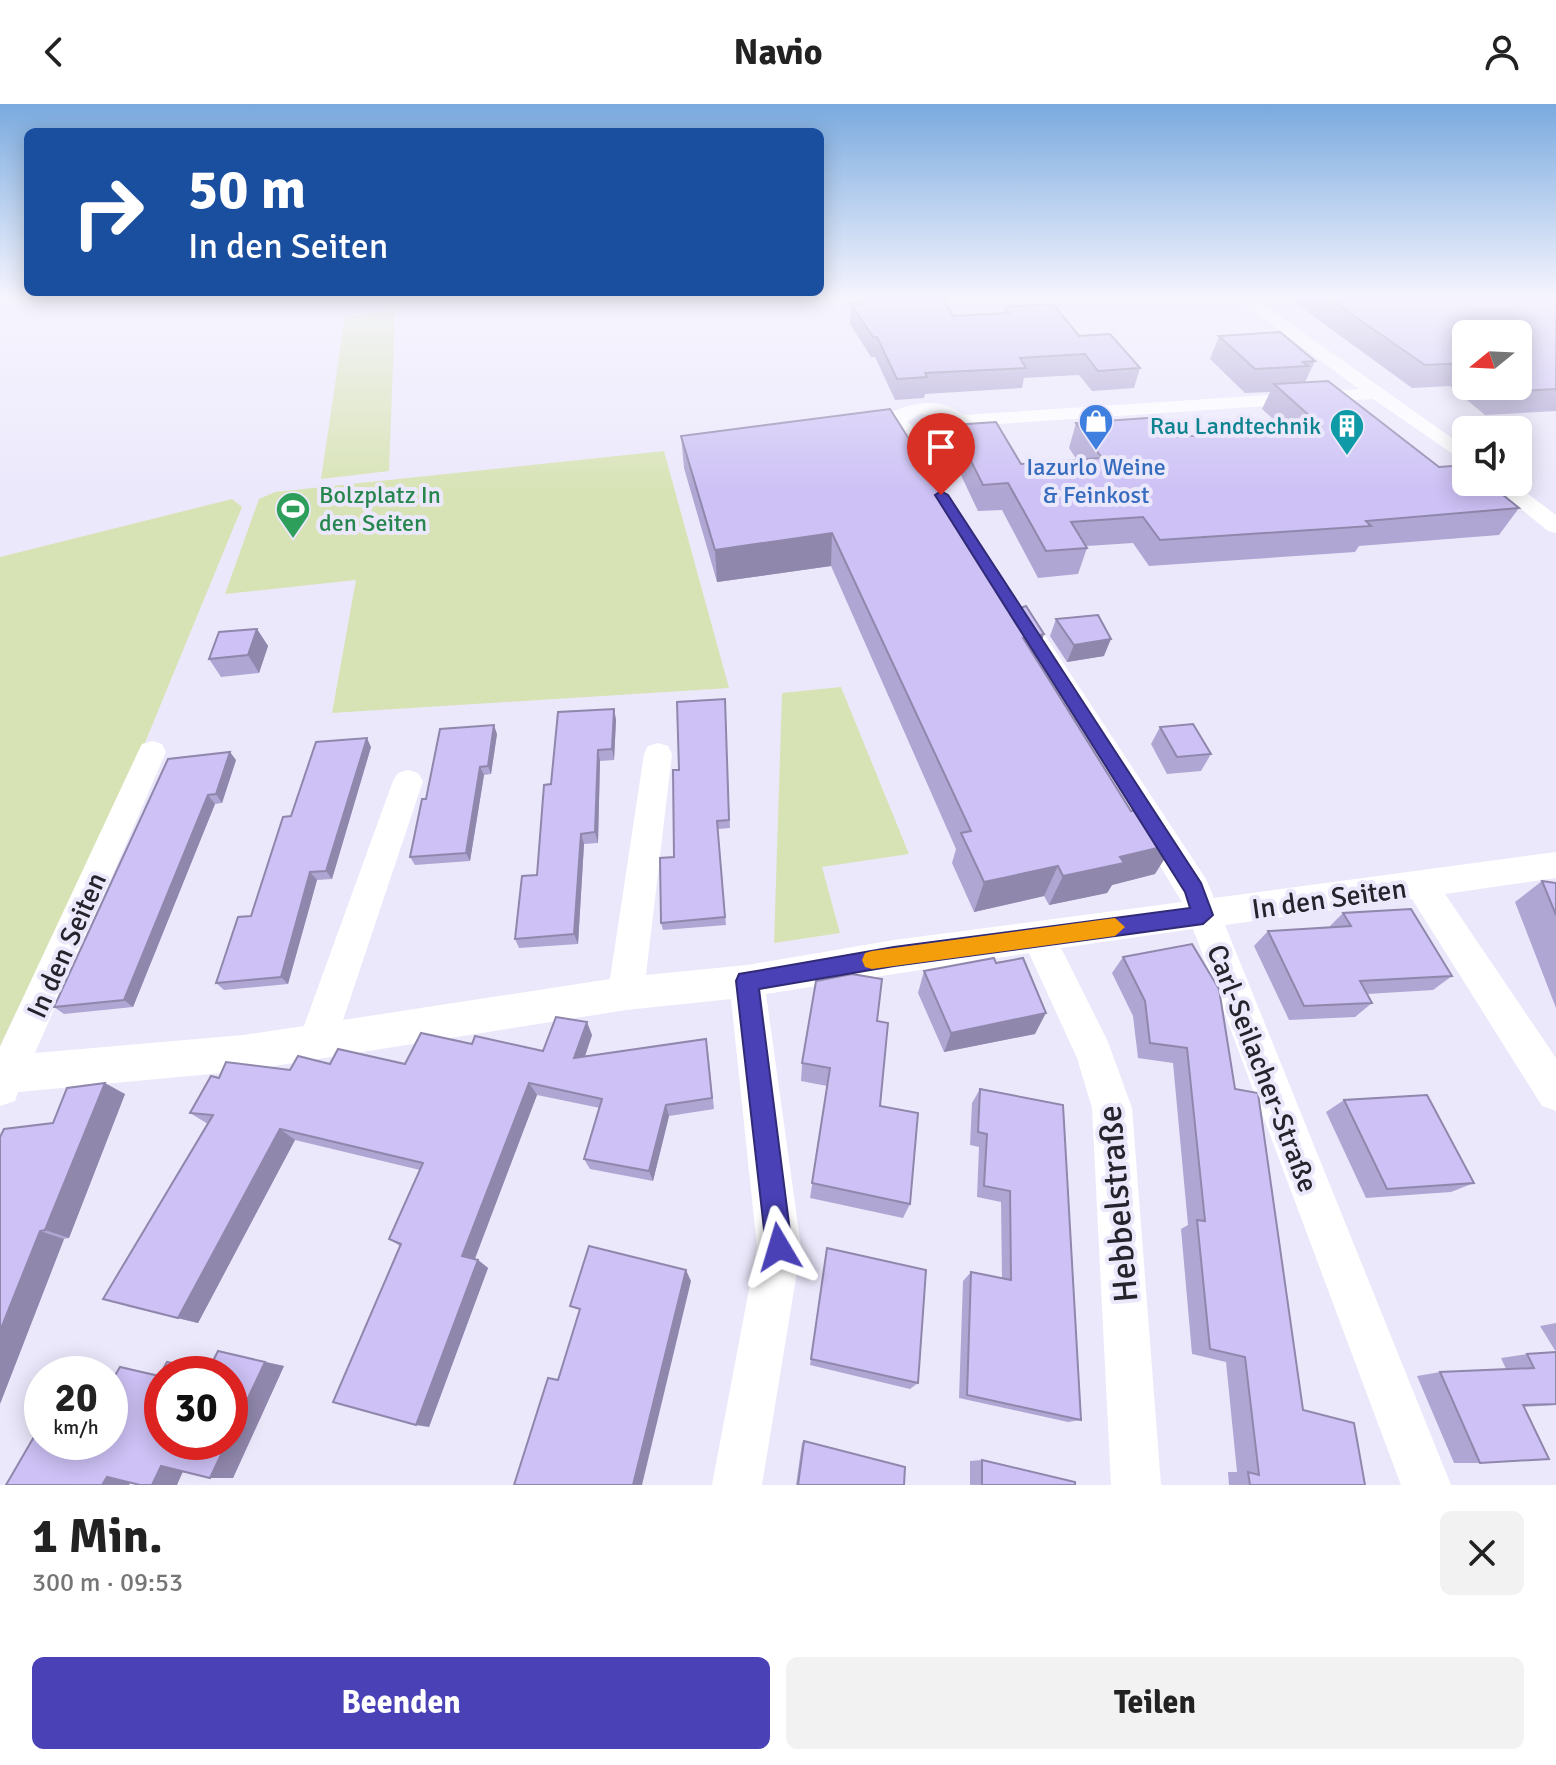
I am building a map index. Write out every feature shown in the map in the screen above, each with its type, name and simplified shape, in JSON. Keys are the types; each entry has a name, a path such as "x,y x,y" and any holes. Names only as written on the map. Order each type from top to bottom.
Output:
{"street":[{"path":"1335,361 1452,446"},
{"path":"924,468 897,423 899,416 917,408 943,410 959,421 1381,393"},
{"path":"902,430 915,436 942,438 953,434 959,421"},
{"path":"1517,496 1556,526"},
{"name":"Carl-Seilacher-Straße","path":"1002,589 1194,889 1426,1485"},
{"name":"In den Seiten","path":"4,1081 152,752"},
{"path":"626,993 658,754"},
{"path":"317,1041 408,781"},
{"name":"In den Seiten","path":"4,1081 243,1053 626,993 747,981 1556,865"},
{"path":"1421,885 1556,1092"},
{"name":"Hebbelstraße","path":"1039,938 1095,1055 1112,1108 1136,1485"},
{"path":"737,1485 779,1247 747,981"}],"green space":[{"path":"338,361 393,361 389,471 321,479"},
{"path":"664,451 729,688 332,713 356,580 225,594 259,499 275,492"},
{"path":"232,499 242,507 142,750 0,1046 0,557"},
{"path":"841,687 909,854 822,867 840,933 774,943 782,693"}],"building":[{"path":"889,361 1022,361 1026,368 925,373 927,377 897,379"},
{"path":"1091,361 1134,361 1140,368 1098,371"},
{"path":"1247,361 1310,361 1303,362 1308,366 1255,369"},
{"path":"1420,361 1452,361 1425,365"},
{"path":"1532,361 1556,361 1556,389 1532,390"},
{"path":"1328,381 1439,467 1452,466 1452,496 1504,496 1519,508 1366,521 1371,526 1160,540 1143,517 1071,522 1087,548 1046,551 1008,483 983,485 953,425 996,422 1021,464 1102,458 1076,423 1161,417 1178,437 1321,426 1274,384"},
{"path":"890,409 1017,609 1026,606 1044,634 1023,638 1131,811 1149,807 1174,844 1120,857 1124,863 1063,876 1058,866 984,882 961,833 971,831 832,533 715,550 681,436"},
{"path":"1098,615 1111,639 1074,645 1056,619"},
{"path":"257,629 248,655 209,659 219,632"},
{"path":"725,699 729,820 717,821 725,917 661,923 660,858 674,857 673,770 679,770 677,702"},
{"path":"614,709 612,749 598,750 595,832 581,834 574,934 515,939 522,876 537,875 544,785 551,784 558,712"},
{"path":"1193,724 1211,754 1177,757 1160,727"},
{"path":"494,725 488,766 480,767 466,853 410,857 440,729"},
{"path":"367,738 326,871 310,872 281,977 216,983 238,917 251,916 283,817 291,816 316,742"},
{"path":"230,752 216,794 208,795 124,1000 54,1007 168,759"},
{"path":"1542,881 1556,883 1556,915"},
{"path":"1411,909 1452,976 1360,981 1372,1003 1304,1006 1268,931 1351,926 1343,913"},
{"path":"1192,944 1219,989 1235,1089 1258,1093 1303,1410 1354,1423 1365,1485 1250,1485 1248,1472 1259,1475 1245,1357 1210,1349 1197,1220 1205,1221 1187,1048 1150,1043 1145,1001 1123,957"},
{"path":"994,958 996,963 1023,958 1046,1013 951,1033 924,971"},
{"path":"852,974 882,979 877,1021 888,1023 880,1106 918,1113 910,1204 812,1183 830,1068 802,1063 816,981"},
{"path":"556,1017 587,1022 574,1058 706,1039 712,1098 666,1105 649,1171 584,1159 602,1099 529,1083 462,1256 478,1260 416,1425 333,1402 401,1244 389,1239 423,1163 280,1129 178,1318 103,1299 213,1115 190,1113 211,1076 219,1078 226,1062 290,1070 298,1056 330,1064 338,1049 405,1064 421,1033 472,1044 475,1036 543,1051"},
{"path":"105,1083 0,1331 0,1137 4,1129 53,1123 67,1088"},
{"path":"980,1089 1063,1105 1081,1420 967,1395 971,1272 1011,1280 1010,1191 984,1186 987,1134 978,1132"},
{"path":"1427,1095 1474,1183 1387,1189 1344,1100"},
{"path":"589,1246 686,1270 633,1485 514,1485 548,1378 558,1380 580,1309 570,1306"},
{"path":"827,1248 926,1270 918,1383 811,1359"},
{"path":"218,1351 239,1356 216,1356"},
{"path":"1556,1352 1556,1404 1523,1405 1549,1459 1480,1463 1440,1372 1534,1368 1527,1354"},
{"path":"248,1358 265,1362 248,1398"},
{"path":"128,1369 144,1373 144,1460 218,1460 210,1478 161,1466 152,1485 107,1477 102,1485 6,1485 24,1454 24,1460 128,1460"},
{"path":"804,1441 905,1467 904,1485 798,1485"},
{"path":"982,1460 1075,1482 1075,1485 982,1485"}],"slow traffic":[{"path":"872,960 1115,927"}],"place":[{"name":"Iazurlo Weine & Feinkost","path":"1096,452"},
{"name":"Rau Landtechnik","path":"1347,457"},
{"name":"Bolzplatz In den Seiten","path":"293,540"}],"route":[{"path":"779,1247 747,981 894,956 1203,915 1194,889 941,495"}]}
